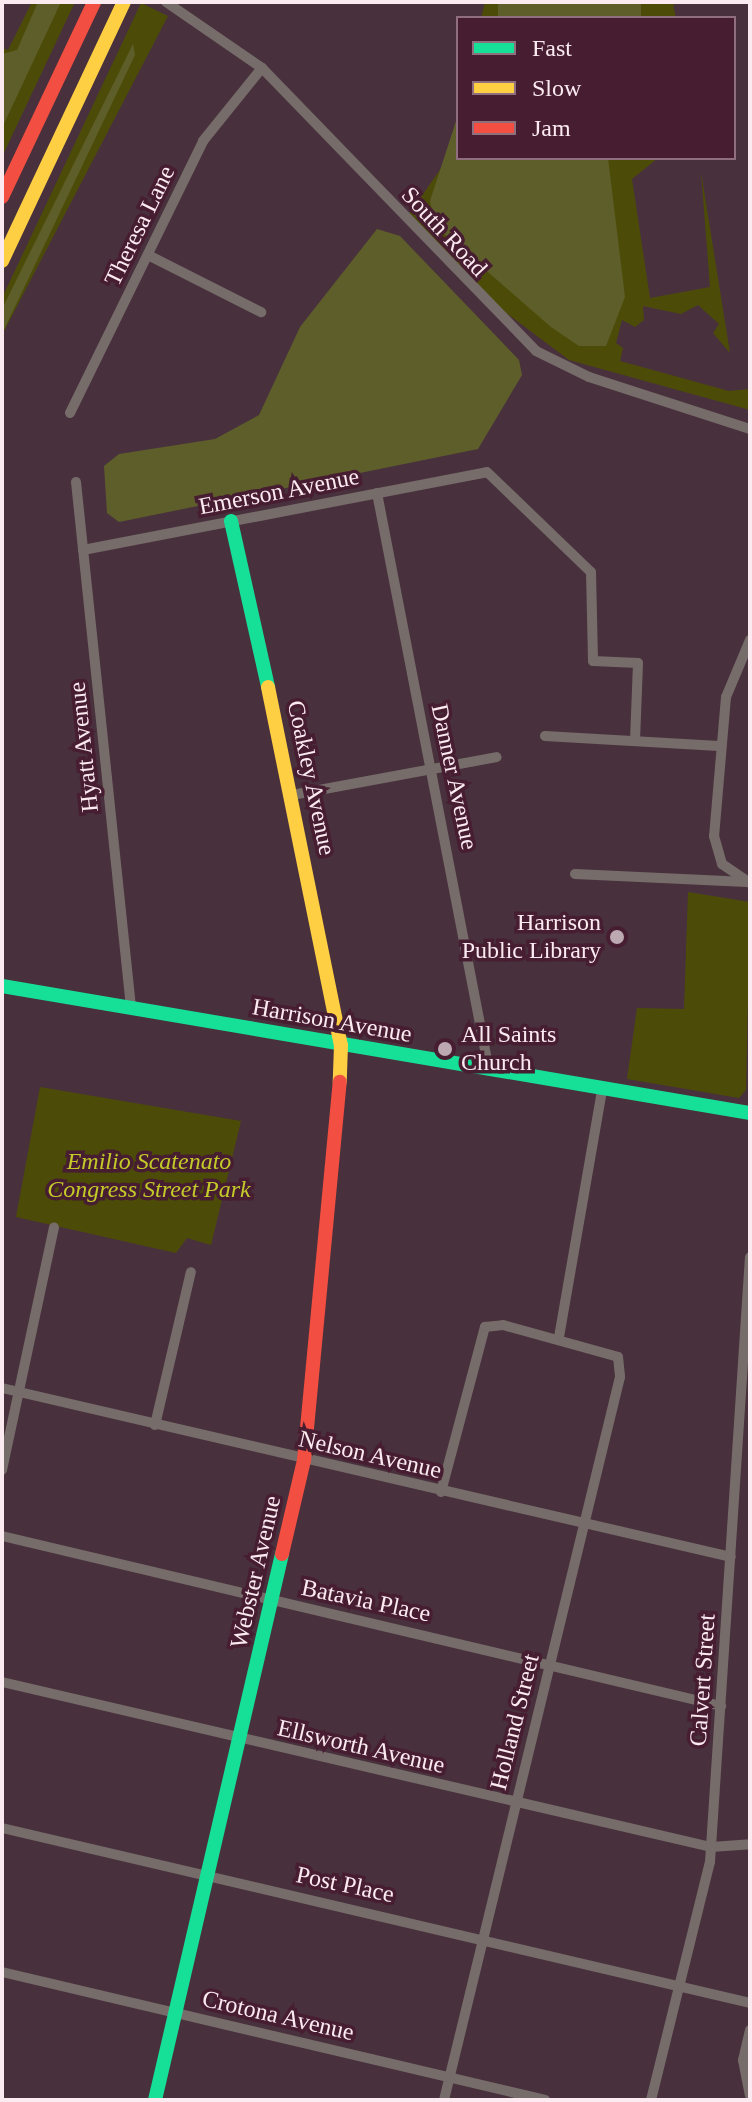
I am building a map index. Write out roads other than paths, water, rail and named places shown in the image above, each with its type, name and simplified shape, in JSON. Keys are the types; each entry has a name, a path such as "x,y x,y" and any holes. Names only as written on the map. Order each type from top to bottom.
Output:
{"main road":[{"path":"2,197 94,2"},
{"path":"2,261 124,2"},
{"name":"Coakley Avenue","path":"231,521 292,795 341,1045"},
{"name":"Harrison Avenue","path":"2,986 750,1113"},
{"name":"Webster Avenue","path":"155,2100 304,1460 341,1045"}],"street":[{"name":"South Road","path":"166,2 182,5 262,68 536,351 589,377 734,419"},
{"name":"Theresa Lane","path":"70,413 212,126 262,68"},
{"path":"148,255 261,312"},
{"path":"734,419 750,418"},
{"path":"734,419 750,429"},
{"name":"Emerson Avenue","path":"83,550 482,470 591,572 593,661 638,663 635,741"},
{"name":"Hyatt Avenue","path":"76,482 131,1007"},
{"name":"Danner Avenue","path":"377,493 489,1070"},
{"path":"749,883 722,864 715,846 719,746 729,677 750,640"},
{"path":"545,736 719,746"},
{"path":"292,795 497,757"},
{"path":"575,874 749,883"},
{"path":"441,1492 481,1338 490,1323 559,1337 602,1090"},
{"path":"2,1470 54,1228"},
{"name":"Calvert Street","path":"651,2100 711,1847 750,1257"},
{"path":"155,1425 191,1272"},
{"name":"Holland Street","path":"444,2100 550,1664 580,1522 620,1377 615,1355 559,1337"},
{"name":"Nelson Avenue","path":"2,1388 731,1557"},
{"name":"Batavia Place","path":"2,1536 721,1706"},
{"name":"Ellsworth Avenue","path":"2,1682 711,1847 750,1844"},
{"name":"Post Place","path":"2,1828 483,1938 750,2003"},
{"name":"Crotona Avenue","path":"2,1972 545,2100"},
{"path":"750,2030 743,2060 750,2095"}],"place":[{"name":"Harrison Public Library","path":"617,937"},
{"name":"All Saints Church","path":"445,1049"}],"park label":[{"name":"Emilio Scatenato Congress Street Park","path":"149,1176"}]}
